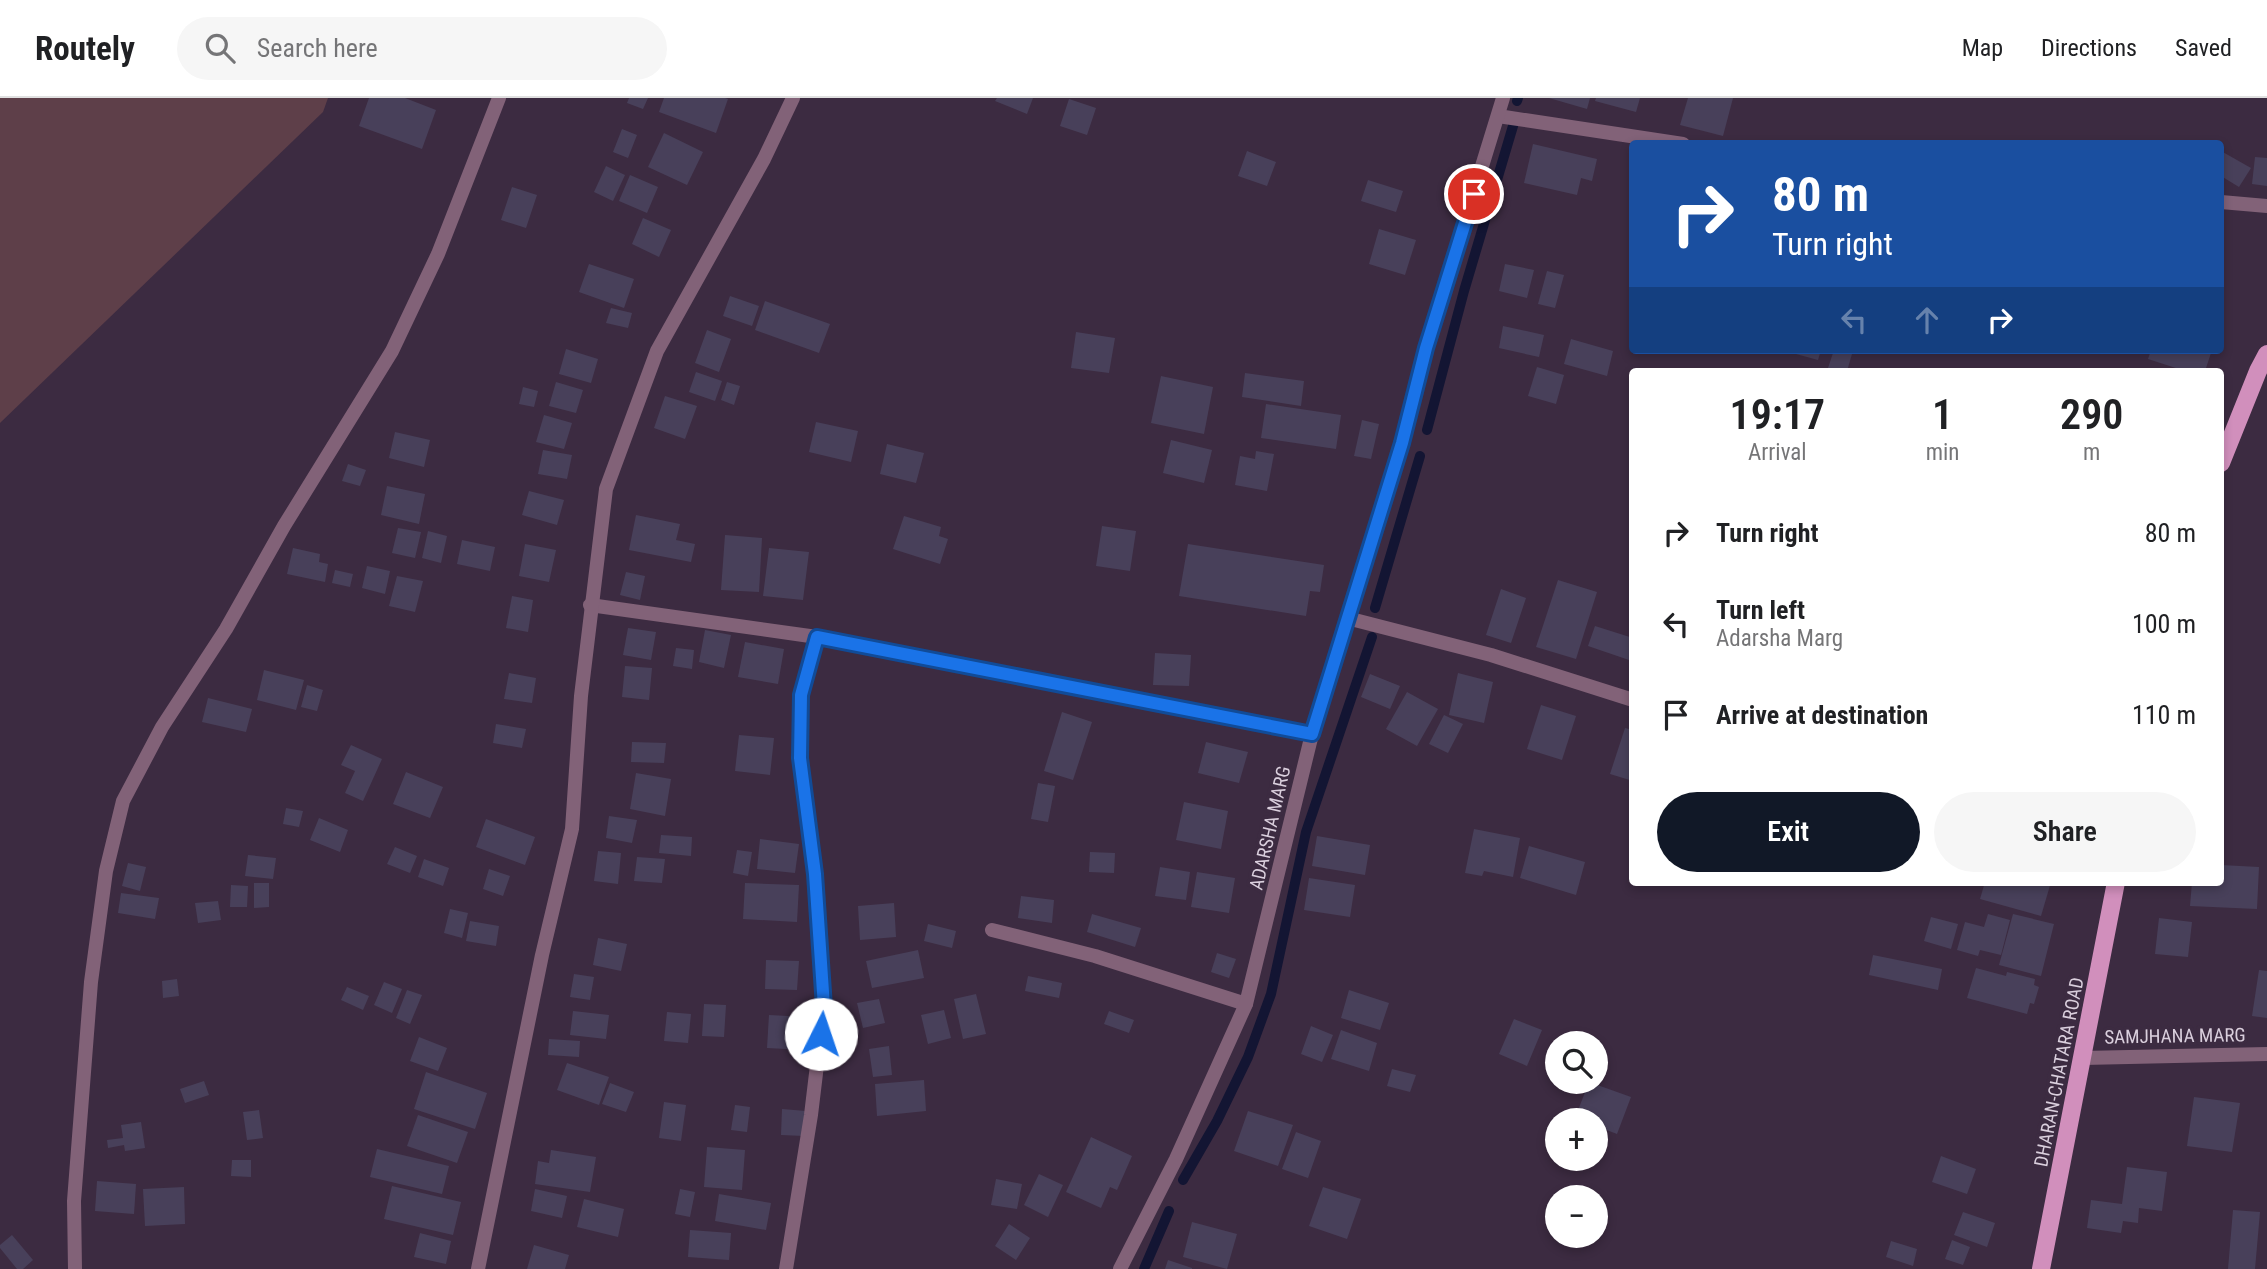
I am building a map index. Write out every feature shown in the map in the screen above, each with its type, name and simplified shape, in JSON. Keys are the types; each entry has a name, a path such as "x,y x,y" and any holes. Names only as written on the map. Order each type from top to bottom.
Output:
{"main road":[{"path":"2224,456 2267,354"},
{"name":"DHARAN-CHATARA ROAD","path":"2041,1269 2115,886"}],"street":[{"path":"75,1269 74,1201 91,982 106,871 123,801 162,727 226,629 284,526 392,351 438,254 499,98"},
{"path":"478,1269 542,955 572,829 590,605 606,489 657,351 764,159 793,98"},
{"name":"ADARSHA MARG","path":"1120,1269 1176,1159 1246,1004 1312,734 1402,443 1426,348 1503,98"},
{"path":"1498,116 1657,140"},
{"path":"2224,202 2267,206"},
{"path":"590,605 817,637 1312,734"},
{"path":"1347,618 1491,656 1629,698"},
{"path":"786,1269 811,1115 824,1007 815,874 800,758 801,695 817,637"},
{"path":"992,930 1095,956 1246,1004"},
{"name":"SAMJHANA MARG","path":"2083,1058 2267,1054"}],"shaded area":[{"path":"0,98 328,98 323,112 0,423"}],"building":[{"path":"369,98 405,98 436,110 422,149 359,126"},
{"path":"629,98 648,98 643,109 627,103"},
{"path":"664,98 728,99 716,133 659,112"},
{"path":"997,98 1033,98 1027,114 995,101"},
{"path":"1549,98 1590,98 1587,109"},
{"path":"1596,98 1640,98 1636,112 1595,101"},
{"path":"1688,98 1733,98 1723,136 1680,125"},
{"path":"1069,99 1096,108 1087,135 1060,126"},
{"path":"622,129 637,135 628,158 613,152"},
{"path":"664,133 703,152 687,185 648,167"},
{"path":"1533,144 1597,159 1592,181 1581,178 1577,195 1524,183"},
{"path":"1247,151 1276,162 1267,186 1238,176"},
{"path":"2224,153 2251,168 2239,187 2224,178"},
{"path":"2255,157 2267,158 2267,186 2252,184"},
{"path":"606,166 625,175 613,201 594,192"},
{"path":"630,175 658,187 647,213 619,201"},
{"path":"1368,180 1403,191 1396,212 1361,201"},
{"path":"512,187 537,195 526,228 501,220"},
{"path":"643,218 671,230 659,257 632,244"},
{"path":"1379,229 1416,240 1405,275 1369,264"},
{"path":"589,264 634,279 624,308 579,292"},
{"path":"1505,264 1534,270 1527,298 1499,291"},
{"path":"1547,271 1564,275 1555,308 1538,304"},
{"path":"730,296 759,306 752,326 723,316"},
{"path":"765,301 830,324 819,353 755,330"},
{"path":"611,308 632,313 628,328 606,323"},
{"path":"1503,326 1544,335 1539,357 1499,348"},
{"path":"707,330 731,339 719,372 695,363"},
{"path":"1076,332 1115,338 1109,373 1071,368"},
{"path":"1571,339 1613,351 1607,376 1564,364"},
{"path":"566,349 598,359 591,383 559,374"},
{"path":"1796,354 1820,354 1818,360"},
{"path":"1833,354 1852,354 1848,368 1828,368"},
{"path":"2150,354 2211,354 2206,368 2176,368 2148,359"},
{"path":"1537,367 1564,375 1556,404 1528,396"},
{"path":"696,372 722,381 715,401 689,392"},
{"path":"1245,373 1304,381 1301,406 1242,397"},
{"path":"1161,376 1213,387 1204,434 1151,423"},
{"path":"556,382 583,390 576,413 549,406"},
{"path":"727,382 740,386 734,405 721,400"},
{"path":"523,387 538,391 534,407 519,404"},
{"path":"665,396 697,406 685,439 654,428"},
{"path":"1266,404 1341,415 1336,449 1261,438"},
{"path":"544,415 572,423 564,449 536,442"},
{"path":"1362,420 1379,424 1371,459 1354,456"},
{"path":"816,422 858,431 851,462 809,452"},
{"path":"395,432 430,440 424,467 389,458"},
{"path":"1171,440 1212,450 1204,483 1163,473"},
{"path":"887,444 924,453 916,483 880,474"},
{"path":"543,450 572,455 567,479 538,474"},
{"path":"1256,451 1274,454 1267,491 1235,485 1240,456 1255,459"},
{"path":"348,464 366,470 360,486 342,481"},
{"path":"387,486 425,494 419,524 381,515"},
{"path":"529,491 564,500 557,525 522,515"},
{"path":"636,515 680,524 676,540 695,544 691,562 629,550"},
{"path":"904,516 941,527 939,536 948,539 940,564 893,549"},
{"path":"1102,526 1136,531 1130,571 1096,566"},
{"path":"398,528 421,532 415,558 392,553"},
{"path":"428,531 447,536 441,563 422,558"},
{"path":"725,535 762,538 759,592 721,590"},
{"path":"462,540 495,547 490,571 457,564"},
{"path":"525,544 556,550 549,582 519,576"},
{"path":"1188,544 1324,565 1320,592 1310,591 1306,616 1179,596"},
{"path":"293,548 320,554 319,562 328,564 325,582 287,574"},
{"path":"769,548 809,552 803,600 763,596"},
{"path":"367,566 390,571 385,594 362,588"},
{"path":"335,570 353,574 350,587 332,583"},
{"path":"626,572 645,576 640,600 620,595"},
{"path":"397,576 423,581 415,612 389,606"},
{"path":"1558,580 1597,592 1576,659 1536,647"},
{"path":"1501,589 1526,598 1511,643 1486,635"},
{"path":"512,596 533,600 528,632 506,628"},
{"path":"1595,626 1629,637 1629,660 1588,646"},
{"path":"628,628 656,632 651,660 623,655"},
{"path":"705,630 731,635 724,668 699,662"},
{"path":"745,642 784,649 778,684 738,677"},
{"path":"676,648 694,650 692,669 673,666"},
{"path":"1155,653 1191,655 1189,686 1153,685"},
{"path":"625,666 652,668 649,700 622,697"},
{"path":"264,670 304,680 296,710 257,700"},
{"path":"509,673 536,678 532,703 504,699"},
{"path":"1458,673 1493,682 1484,723 1449,715"},
{"path":"1370,674 1400,686 1390,709 1361,697"},
{"path":"307,685 323,690 317,711 301,707"},
{"path":"1407,692 1438,709 1417,746 1386,729"},
{"path":"208,698 252,709 246,732 202,722"},
{"path":"1541,705 1576,716 1562,760 1527,749"},
{"path":"1062,712 1092,722 1073,780 1044,771"},
{"path":"1444,715 1463,724 1448,753 1429,744"},
{"path":"496,724 526,729 522,748 493,743"},
{"path":"1625,728 1629,729 1629,780 1610,774"},
{"path":"739,735 774,738 770,775 735,771"},
{"path":"632,742 666,743 664,763 631,762"},
{"path":"1206,742 1248,752 1239,783 1198,773"},
{"path":"351,745 382,759 363,801 345,793 355,771 341,765"},
{"path":"406,772 443,787 430,818 393,804"},
{"path":"636,773 671,779 665,816 630,809"},
{"path":"1038,783 1055,786 1048,822 1031,819"},
{"path":"1184,802 1228,811 1221,849 1176,840"},
{"path":"286,808 303,811 299,827 283,824"},
{"path":"609,816 637,820 632,843 606,838"},
{"path":"319,818 348,830 340,852 310,840"},
{"path":"486,819 535,837 525,865 476,847"},
{"path":"1474,829 1520,838 1513,877 1484,871 1482,876 1465,873"},
{"path":"661,835 692,837 691,856 659,853"},
{"path":"1317,836 1370,845 1365,875 1312,866"},
{"path":"760,839 799,844 795,873 757,869"},
{"path":"1529,846 1585,862 1576,895 1520,878"},
{"path":"395,847 417,856 410,873 387,864"},
{"path":"737,850 752,852 748,876 733,873"},
{"path":"598,851 621,853 618,884 594,881"},
{"path":"1090,852 1115,853 1114,873 1089,872"},
{"path":"248,855 276,858 273,879 245,876"},
{"path":"637,857 665,859 662,883 634,881"},
{"path":"424,859 449,868 443,886 418,877"},
{"path":"128,863 146,867 140,891 122,886"},
{"path":"2224,865 2259,867 2257,909 2190,906 2192,886 2224,886"},
{"path":"1160,867 1190,872 1186,900 1155,896"},
{"path":"489,869 510,876 503,896 483,889"},
{"path":"1197,872 1235,878 1229,913 1191,907"},
{"path":"1309,878 1355,885 1350,917 1304,910"},
{"path":"254,883 269,883 269,907 254,908"},
{"path":"745,883 799,885 797,922 743,919"},
{"path":"231,885 248,886 247,907 230,907"},
{"path":"1984,886 2050,886 2041,916 1980,899"},
{"path":"121,893 159,898 155,919 118,913"},
{"path":"1021,896 1054,900 1052,923 1018,918"},
{"path":"218,901 221,920 198,923 195,903"},
{"path":"894,903 896,937 860,940 858,906"},
{"path":"450,909 468,913 462,938 444,933"},
{"path":"1092,914 1141,928 1135,947 1087,932"},
{"path":"1988,914 2010,920 2001,955 1980,950 1978,956 1957,950 1965,922 1984,927"},
{"path":"2013,914 2054,924 2041,976 1999,965"},
{"path":"1931,917 1958,924 1951,949 1924,941"},
{"path":"2159,918 2192,922 2188,957 2155,954"},
{"path":"470,921 499,926 496,946 466,941"},
{"path":"928,924 956,931 952,948 924,941"},
{"path":"598,938 627,944 621,971 593,965"},
{"path":"918,950 924,978 872,988 866,961"},
{"path":"1217,953 1236,959 1229,978 1211,972"},
{"path":"1873,955 1942,969 1938,990 1869,975"},
{"path":"766,960 799,961 797,990 765,989"},
{"path":"1976,968 2006,976 2007,972 2035,979 2034,985 2039,987 2034,1004 2030,1003 2027,1014 1967,998"},
{"path":"2259,970 2267,971 2267,1018 2252,1016"},
{"path":"574,974 594,977 590,1000 570,997"},
{"path":"1028,976 1062,983 1059,998 1025,991"},
{"path":"177,979 179,996 163,998 162,981"},
{"path":"384,982 402,989 392,1013 374,1005"},
{"path":"347,987 369,996 363,1010 341,1000"},
{"path":"407,990 422,995 410,1024 396,1018"},
{"path":"1349,990 1389,1003 1380,1030 1341,1018"},
{"path":"976,994 986,1034 963,1039 954,999"},
{"path":"879,999 885,1023 863,1028 857,1003"},
{"path":"704,1004 726,1005 724,1037 702,1036"},
{"path":"944,1010 951,1038 928,1044 921,1015"},
{"path":"573,1011 609,1015 606,1039 570,1035"},
{"path":"1109,1011 1134,1020 1129,1033 1104,1024"},
{"path":"667,1012 691,1014 688,1043 664,1041"},
{"path":"769,1015 807,1017 805,1050 767,1048"},
{"path":"1514,1019 1542,1030 1527,1066 1499,1054"},
{"path":"1311,1026 1333,1035 1322,1062 1301,1054"},
{"path":"1341,1030 1377,1043 1369,1071 1331,1059"},
{"path":"419,1037 447,1048 438,1071 410,1061"},
{"path":"549,1039 580,1041 579,1057 548,1055"},
{"path":"889,1046 892,1075 873,1077 869,1049"},
{"path":"567,1063 609,1077 599,1105 557,1090"},
{"path":"1392,1069 1416,1075 1410,1092 1387,1086"},
{"path":"426,1072 487,1093 475,1129 414,1109"},
{"path":"924,1080 926,1111 877,1116 875,1084"},
{"path":"204,1081 209,1095 185,1103 180,1089"},
{"path":"610,1083 634,1092 626,1112 602,1104"},
{"path":"1608,1089 1631,1097 1617,1134 1608,1131 1608,1108 1579,1108 1584,1094 1608,1094"},
{"path":"2194,1097 2240,1103 2232,1152 2187,1146"},
{"path":"664,1102 686,1105 681,1141 659,1138"},
{"path":"735,1105 750,1107 747,1132 731,1130"},
{"path":"782,1109 806,1111 804,1136 781,1135"},
{"path":"259,1110 263,1138 247,1140 243,1112"},
{"path":"1248,1111 1293,1125 1278,1166 1234,1151"},
{"path":"418,1115 468,1132 457,1163 407,1146"},
{"path":"141,1122 145,1148 125,1151 124,1145 108,1148 107,1140 123,1138 121,1125"},
{"path":"1296,1132 1321,1141 1308,1178 1282,1169"},
{"path":"1091,1137 1132,1156 1117,1190 1110,1187 1101,1208 1066,1192"},
{"path":"707,1147 745,1150 742,1190 704,1187"},
{"path":"377,1149 449,1166 442,1194 370,1177"},
{"path":"551,1150 596,1157 590,1192 535,1184 538,1161 549,1163"},
{"path":"1941,1156 1976,1169 1967,1194 1932,1182"},
{"path":"232,1160 251,1160 251,1177 231,1176"},
{"path":"2127,1167 2167,1172 2162,1211 2139,1208 2138,1223 2123,1221 2121,1233 2087,1228 2091,1200 2122,1204"},
{"path":"1039,1174 1063,1185 1048,1217 1024,1205"},
{"path":"996,1179 1022,1184 1017,1209 991,1205"},
{"path":"97,1181 136,1184 134,1214 95,1211"},
{"path":"392,1186 461,1202 453,1235 384,1219"},
{"path":"184,1187 185,1224 145,1226 143,1189"},
{"path":"1323,1187 1361,1199 1347,1239 1309,1226"},
{"path":"535,1189 567,1196 562,1218 531,1211"},
{"path":"680,1189 695,1192 690,1217 675,1214"},
{"path":"719,1194 771,1203 766,1230 715,1221"},
{"path":"584,1199 624,1209 618,1237 577,1227"},
{"path":"2233,1210 2260,1212 2255,1269 2228,1269"},
{"path":"1963,1212 1995,1223 1987,1247 1954,1235"},
{"path":"1192,1222 1237,1234 1227,1269 1183,1257"},
{"path":"1009,1224 1030,1238 1016,1260 995,1246"},
{"path":"690,1230 731,1233 729,1260 688,1257"},
{"path":"420,1233 451,1241 446,1264 414,1257"},
{"path":"12,1235 33,1260 23,1269 17,1269 0,1248"},
{"path":"1952,1240 1970,1247 1963,1265 1945,1259"},
{"path":"1891,1241 1917,1249 1913,1266 1886,1257"},
{"path":"534,1245 569,1255 565,1269 527,1269"},
{"path":"1168,1260 1192,1268 1192,1269 1165,1269"}],"waterway":[{"path":"1427,430 1464,291 1513,126"},
{"path":"1375,608 1420,456"},
{"path":"1183,1180 1217,1121 1248,1057 1271,994 1306,832 1372,637"},
{"path":"1144,1269 1169,1211"}],"route":[{"path":"821,1034 824,1007 815,874 800,758 801,695 817,637 1312,734 1402,443 1426,348 1474,194"}]}
